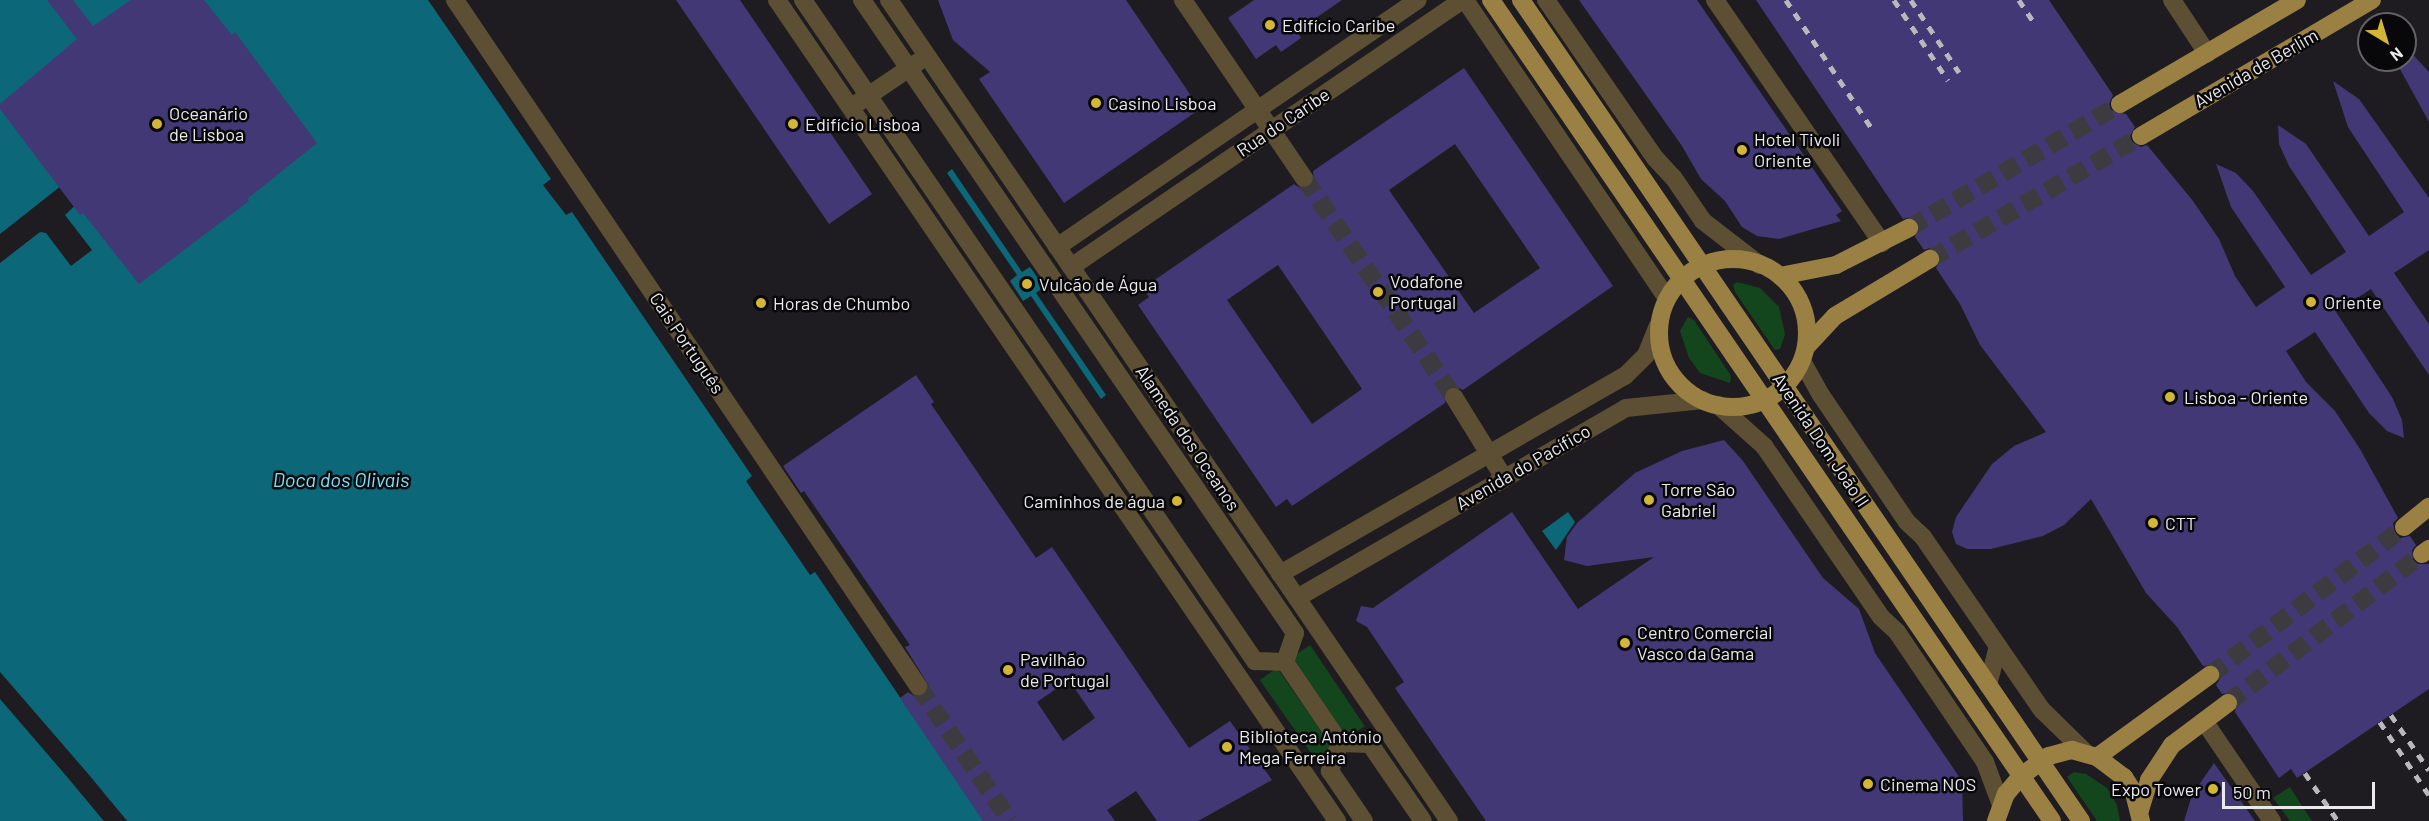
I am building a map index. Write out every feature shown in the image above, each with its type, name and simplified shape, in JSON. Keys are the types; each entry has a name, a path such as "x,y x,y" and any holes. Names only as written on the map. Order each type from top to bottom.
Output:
{"main road":[{"name":"Avenida Dom João II","path":"1491,0 2052,821"},
{"name":"Avenida Dom João II","path":"1521,0 2082,821"},
{"name":"Avenida de Berlim","path":"2120,104 2296,0"},
{"name":"Avenida de Berlim","path":"2141,136 2372,0"},
{"path":"1780,276 1836,265 1909,228"},
{"path":"1804,354 1804,312 1796,294 1780,276 1760,265 1738,260 1702,266 1682,279 1667,298 1658,326 1662,356 1668,371 1710,402 1744,405 1764,399 1784,386 1804,354 1835,315 1930,259"},
{"path":"2404,526 2429,507"},
{"path":"2091,754 2210,675"},
{"path":"2141,815 2156,765 2172,746 2228,703"},
{"path":"1999,813 2021,776 2040,761 2065,752 2091,754 2124,777 2141,815"}],"street":[{"name":"Cais Português","path":"455,0 918,686"},
{"path":"777,0 1337,821"},
{"path":"803,0 1254,661 1285,662 1340,743"},
{"name":"Alameda dos Oceanos","path":"862,0 1295,633 1285,662"},
{"name":"Alameda dos Oceanos","path":"889,0 1449,821"},
{"path":"1183,0 1304,178"},
{"name":"Rua do Caribe","path":"1057,247 1418,0"},
{"path":"1464,0 1667,298"},
{"name":"Rua do Caribe","path":"1071,267 1464,0"},
{"path":"1546,0 1654,158 1673,177 1703,221 1760,265"},
{"path":"1715,0 1882,243"},
{"path":"2172,0 2207,53"},
{"path":"850,108 927,56"},
{"path":"1653,195 1654,158"},
{"path":"1090,224 1104,244"},
{"name":"Avenida do Pacífico","path":"1280,574 1625,376 1646,355 1658,326"},
{"name":"Avenida Dom João II","path":"1804,354 1821,395 1901,512 1923,537 2042,710 2091,754"},
{"path":"1454,397 1503,478"},
{"path":"1710,402 1764,446 1985,762 1999,813"},
{"name":"Avenida do Pacífico","path":"1297,598 1626,408 1710,402"},
{"name":"Avenida Dom João II","path":"1812,516 1817,478"},
{"path":"1340,540 1354,565"},
{"path":"1988,685 1998,646"},
{"path":"2204,721 2272,821"},
{"path":"1340,743 1330,771 1364,821"},
{"path":"1340,743 1370,744 1423,821"}],"green space":[{"path":"1737,282 1760,288 1779,307 1785,334 1780,349 1775,350 1735,292 1733,285"},
{"path":"1688,317 1694,320 1731,376 1730,383 1700,373 1689,358 1680,331"},
{"path":"1310,645 1365,726 1347,738 1293,657"},
{"path":"1277,668 1333,747 1315,760 1260,680"},
{"path":"2074,772 2086,774 2107,788 2117,805 2120,821 2097,821 2067,777"},
{"path":"2290,787 2312,821 2290,821 2273,798"}],"water":[{"name":"Doca dos Olivais","path":"0,0 428,0 551,179 543,185 566,215 572,212 752,476 746,481 810,575 815,572 984,821 127,821 0,672"},
{"path":"952,169 1022,272 1030,267 1044,287 1036,293 1106,395 1101,399 1031,296 1023,301 1010,281 1017,275 947,173"},
{"path":"1568,512 1575,522 1556,550 1542,531"},
{"path":"0,699 75,786 104,821 0,821"}],"pier":[{"path":"71,178 85,196 65,215 92,250 71,266 46,233 40,232 0,263 0,234"},
{"path":"0,672 90,776 127,821 123,821"},
{"path":"0,696 78,784 107,821 104,821"}],"building":[{"path":"47,0 73,0 93,26 131,0 204,0 232,35 235,32 317,143 247,199 249,201 139,284 83,213 80,215 0,109 0,104 77,39"},
{"name":"Edifício Lisboa","path":"676,0 740,0 872,194 829,224"},
{"name":"Casino Lisboa","path":"938,0 1126,0 1200,109 1064,203 979,79 990,72 953,40"},
{"name":"Edifício Caribe","path":"1254,0 1342,0 1297,31 1301,38 1281,52 1276,45 1256,59 1228,18"},
{"name":"Hotel Tivoli Oriente","path":"1579,0 1697,0 1842,211 1836,215 1841,221 1779,239 1757,236 1742,227 1725,201 1701,179 1682,146"},
{"path":"1756,0 2049,0 2113,95 2109,104 2111,110 2126,114 2135,127 2130,136 2132,142 2141,147 2147,145 2193,201 2219,239 2235,276 2256,307 2285,287 2231,207 2216,164 2236,173 2253,191 2311,275 2346,252 2289,166 2279,144 2278,125 2306,144 2369,236 2404,212 2348,127 2333,81 2359,99 2429,198 2429,250 2394,273 2429,324 2429,375 2371,289 2336,312 2392,397 2402,420 2404,438 2387,431 2369,413 2315,332 2286,351 2306,382 2335,411 2360,449 2398,518 2393,523 2395,534 2400,538 2410,536 2416,545 2412,550 2413,560 2418,564 2429,564 2429,689 2297,778 2291,769 2279,778 2235,712 2237,697 2232,692 2222,694 2216,685 2220,679 2219,669 2214,665 2203,666 2177,627 2146,593 2091,499 2064,525 2043,536 1991,549 1967,549 1956,544 1952,532 1956,517 1992,464 2014,446 2046,432 1980,345 1960,304 1936,268 1941,259 1939,253 1930,248 1924,250 1915,237 1919,222 1910,217 1903,219"},
{"path":"2417,59 2429,72 2429,122 2402,72 2417,72"},
{"name":"Vodafone Portugal","path":"1464,68 1613,286 1463,390 1454,386 1448,388 1445,403 1292,506 1287,499 1276,507 1138,305 1149,297 1143,288 1294,184 1300,188 1310,188 1314,182 1313,171","holes":["1455,144 1540,268 1474,313 1389,190","1278,265 1362,389 1312,424 1227,300"]},
{"path":"916,375 934,402 931,404 1036,558 1052,547 1189,748 1230,721 1272,780 1198,821 1157,821 1136,791 1107,810 1115,821 983,821 900,698 908,692 914,696 924,696 929,686 905,647 910,645 804,491 801,493 783,466","holes":["1069,680 1095,718 1063,741 1037,702"]},
{"name":"Centro Comercial Vasco da Gama","path":"1724,440 1743,461 1823,578 1859,609 1875,653 1962,781 1963,821 1486,821 1395,688 1404,682 1367,627 1356,621 1361,606 1373,608 1512,512 1578,609 1654,557 1587,566 1564,560 1567,537 1577,523 1635,473 1682,451"},
{"name":"Expo Tower","path":"2214,763 2255,821 2184,821 2192,795"}],"tunnel":[{"path":"1909,228 2120,104"},
{"path":"1930,259 2141,136"},
{"path":"1304,178 1454,397"},
{"path":"2210,675 2404,527"},
{"path":"2228,703 2422,554"},
{"path":"918,686 1010,821"}],"railway":[{"path":"1786,0 1873,130"},
{"path":"1894,0 1948,80"},
{"path":"1911,0 1959,72"},
{"path":"2019,0 2034,22"},
{"path":"2391,715 2429,770"},
{"path":"2380,722 2429,795"},
{"path":"2305,773 2338,821"}],"place":[{"name":"Edifício Caribe","path":"1270,25"},
{"name":"Casino Lisboa","path":"1096,103"},
{"name":"Oceanário de Lisboa","path":"157,124"},
{"name":"Edifício Lisboa","path":"793,124"},
{"name":"Hotel Tivoli Oriente","path":"1742,150"},
{"name":"Vulcão de Água","path":"1027,284"},
{"name":"Vodafone Portugal","path":"1378,292"},
{"name":"Oriente","path":"2311,302"},
{"name":"Horas de Chumbo","path":"761,303"},
{"name":"Lisboa - Oriente","path":"2170,397"},
{"name":"Torre São Gabriel","path":"1649,500"},
{"name":"Caminhos de água","path":"1177,501"},
{"name":"CTT","path":"2153,523"},
{"name":"Centro Comercial Vasco da Gama","path":"1625,643"},
{"name":"Pavilhão de Portugal","path":"1008,670"},
{"name":"Biblioteca António Mega Ferreira","path":"1227,747"},
{"name":"Cinema NOS","path":"1868,784"},
{"name":"Expo Tower","path":"2213,789"}]}
